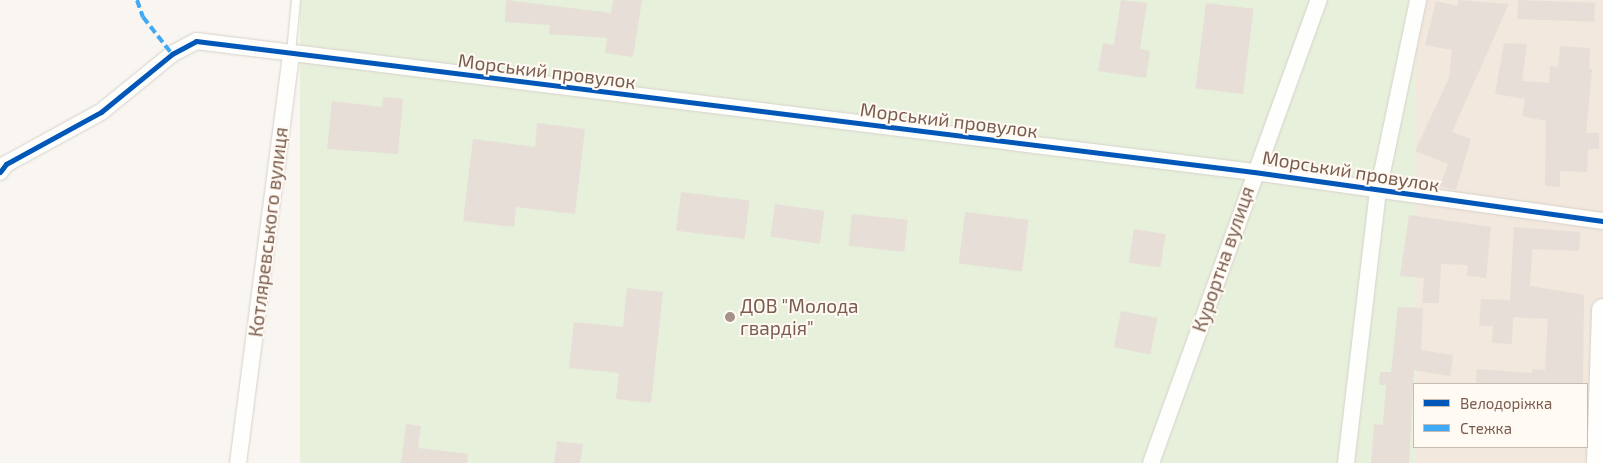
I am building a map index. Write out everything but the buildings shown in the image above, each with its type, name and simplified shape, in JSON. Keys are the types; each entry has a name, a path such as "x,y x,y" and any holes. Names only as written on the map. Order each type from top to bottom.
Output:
{"main road":[{"path":"1598,463 1603,310"}],"street":[{"name":"Курортна вулиця","path":"1151,463 1254,172 1319,0"},
{"path":"1346,463 1378,192 1418,0"},
{"name":"Морський провулок","path":"0,172 6,164 101,112 172,54 196,41 291,55 1254,172 1378,192 1603,221"},
{"name":"Котляревського вулиця","path":"238,463 291,55"}],"lane":[{"name":"Котляревського вулиця","path":"291,55 296,0"}],"shaded area":[{"path":"1419,0 1603,0 1603,463 1348,463 1379,193"}],"green space":[{"name":"ДОВ \"Молода гвардія\"","path":"300,0 1416,0 1416,383 1413,383 1413,448 1416,448 1416,463 300,463"}],"marked path":[{"path":"137,0 143,17 172,54"}],"cycle path":[{"path":"0,172 6,164 101,112 172,54 196,41 1254,172 1603,221"}],"place":[{"name":"ДОВ \"Молода гвардія\"","path":"730,317"}]}
